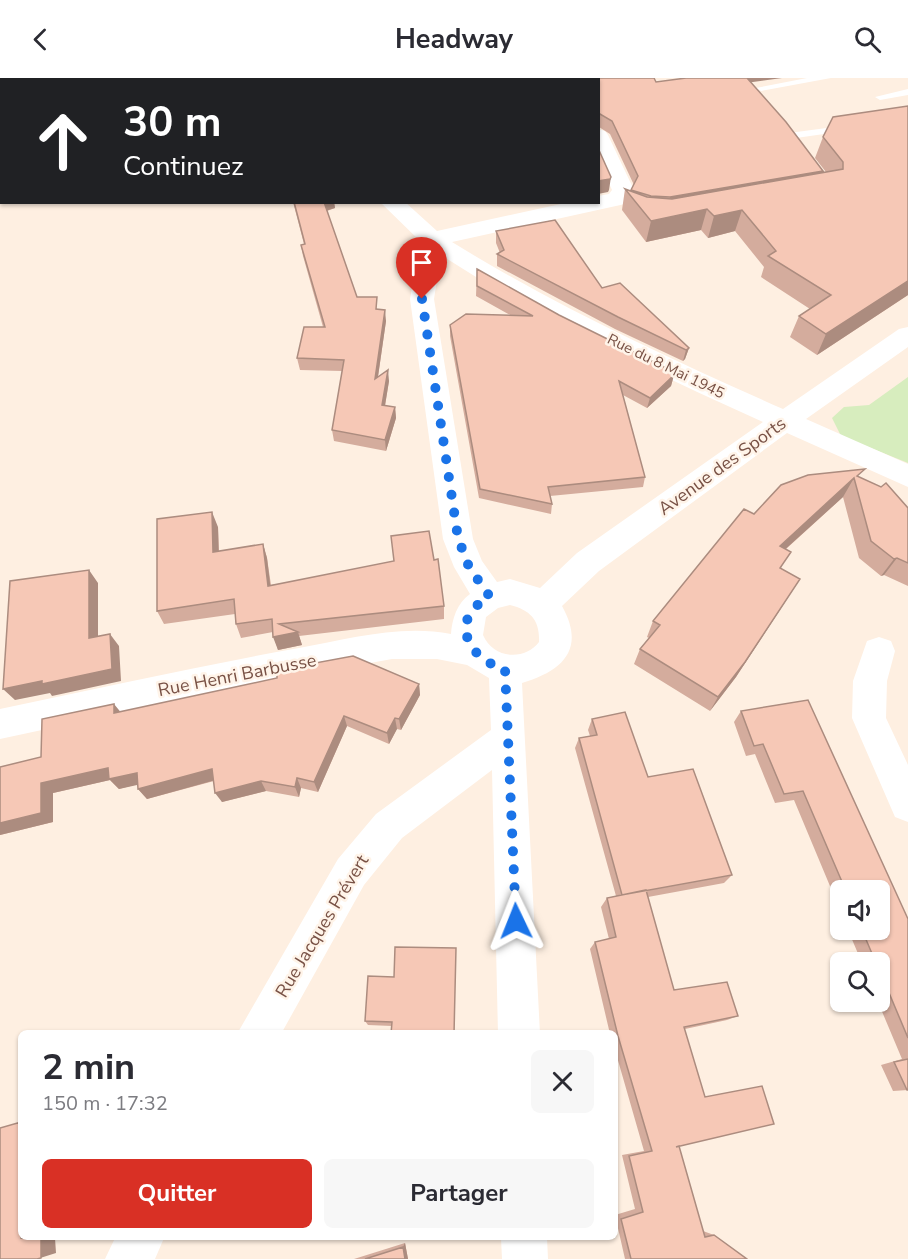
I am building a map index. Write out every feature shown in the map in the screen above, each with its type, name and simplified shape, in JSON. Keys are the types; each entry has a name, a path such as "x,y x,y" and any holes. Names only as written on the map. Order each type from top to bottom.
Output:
{"street":[{"path":"490,597 469,567 458,538 423,305 432,239 618,204 623,190 600,139"},
{"name":"Rue du 8 Mai 1945","path":"393,204 432,239 495,279 654,362 783,422 908,476"},
{"name":"Avenue des Sports","path":"543,604 588,562 783,422 908,336"},
{"path":"517,593 543,604 552,614 557,626 556,639 551,651 535,664 520,669 505,669 485,661 475,653 468,640 467,621 477,604 490,597 517,593"},
{"name":"Rue Henri Barbusse","path":"0,724 392,645 437,645 475,653"},
{"path":"879,651 870,681 869,718 908,805"},
{"path":"505,669 519,1030"},
{"name":"Rue Jacques Prévert","path":"260,1030 351,872 369,848 389,826 411,808 508,737"},
{"path":"128,1259 140,1240"},
{"path":"524,1240 525,1259"}],"lane":[{"path":"761,88 826,78"},
{"path":"880,97 908,92"},
{"path":"802,153 789,136 834,130"}],"green space":[{"path":"908,377 908,463 841,436 832,418 844,407 869,405"}],"building":[{"path":"600,78 654,78 656,82 686,78 747,78 786,122 823,171 670,197 651,196 631,190 638,176 612,121 600,114"},
{"path":"908,106 908,281 826,334 799,316 831,295 768,256 776,251 742,210 714,216 707,209 651,221 625,189 647,197 672,199 843,169 843,162 823,137 833,117"},
{"path":"600,152 611,177 600,181"},
{"path":"295,204 325,204 357,297 377,297 376,309 385,310 375,379 388,370 382,405 395,407 385,440 332,430 344,360 297,358 304,327 325,327 301,245 305,244"},
{"path":"555,220 602,288 620,283 689,348 686,350 618,317 497,254 504,250 496,231"},
{"path":"477,269 559,315 666,368 664,370 674,375 650,398 619,381 645,477 548,487 552,504 480,489 450,325 466,314 533,316 477,286"},
{"path":"865,469 857,476 881,487 886,483 908,508 908,563 894,559 871,541 854,478 780,546 791,552 780,568 800,579 745,662 718,697 640,649 660,625 653,621 744,509 754,514 781,485 808,475"},
{"path":"212,512 213,552 263,544 268,586 394,561 391,536 429,531 434,560 438,559 444,606 279,624 298,632 273,637 272,619 236,624 234,599 157,611 157,519"},
{"path":"89,570 89,638 110,634 112,669 42,684 42,681 3,689 10,581"},
{"path":"353,656 419,684 399,719 395,718 387,733 344,716 314,782 297,778 295,787 261,781 215,793 212,769 138,789 137,773 109,779 108,768 41,783 41,813 0,823 0,767 41,757 42,719 114,704 114,713 277,678 277,670"},
{"path":"808,700 908,919 908,1038 890,995 890,952 871,952 866,940 890,940 890,880 841,880 803,791 784,794 763,744 754,746 741,711"},
{"path":"625,712 648,777 693,769 732,875 622,895 579,738 597,735 592,719"},
{"path":"646,890 674,990 727,982 738,1016 684,1027 705,1097 762,1086 774,1124 679,1146 705,1237 714,1235 747,1259 631,1259 621,1219 643,1212 629,1156 652,1151 618,1036 595,942 616,937 607,898"},
{"path":"395,947 456,948 454,1030 391,1030 392,1022 365,1021 368,976 394,977"},
{"path":"908,1059 908,1090 907,1090 894,1062"},
{"path":"18,1123 18,1240 41,1240 41,1258 0,1259 0,1128"},
{"path":"403,1247 405,1259 365,1259"}],"route":[{"path":"422,299 458,538 469,567 490,597 477,604 467,621 466,634 475,653 485,661 505,669 516,921"}]}
